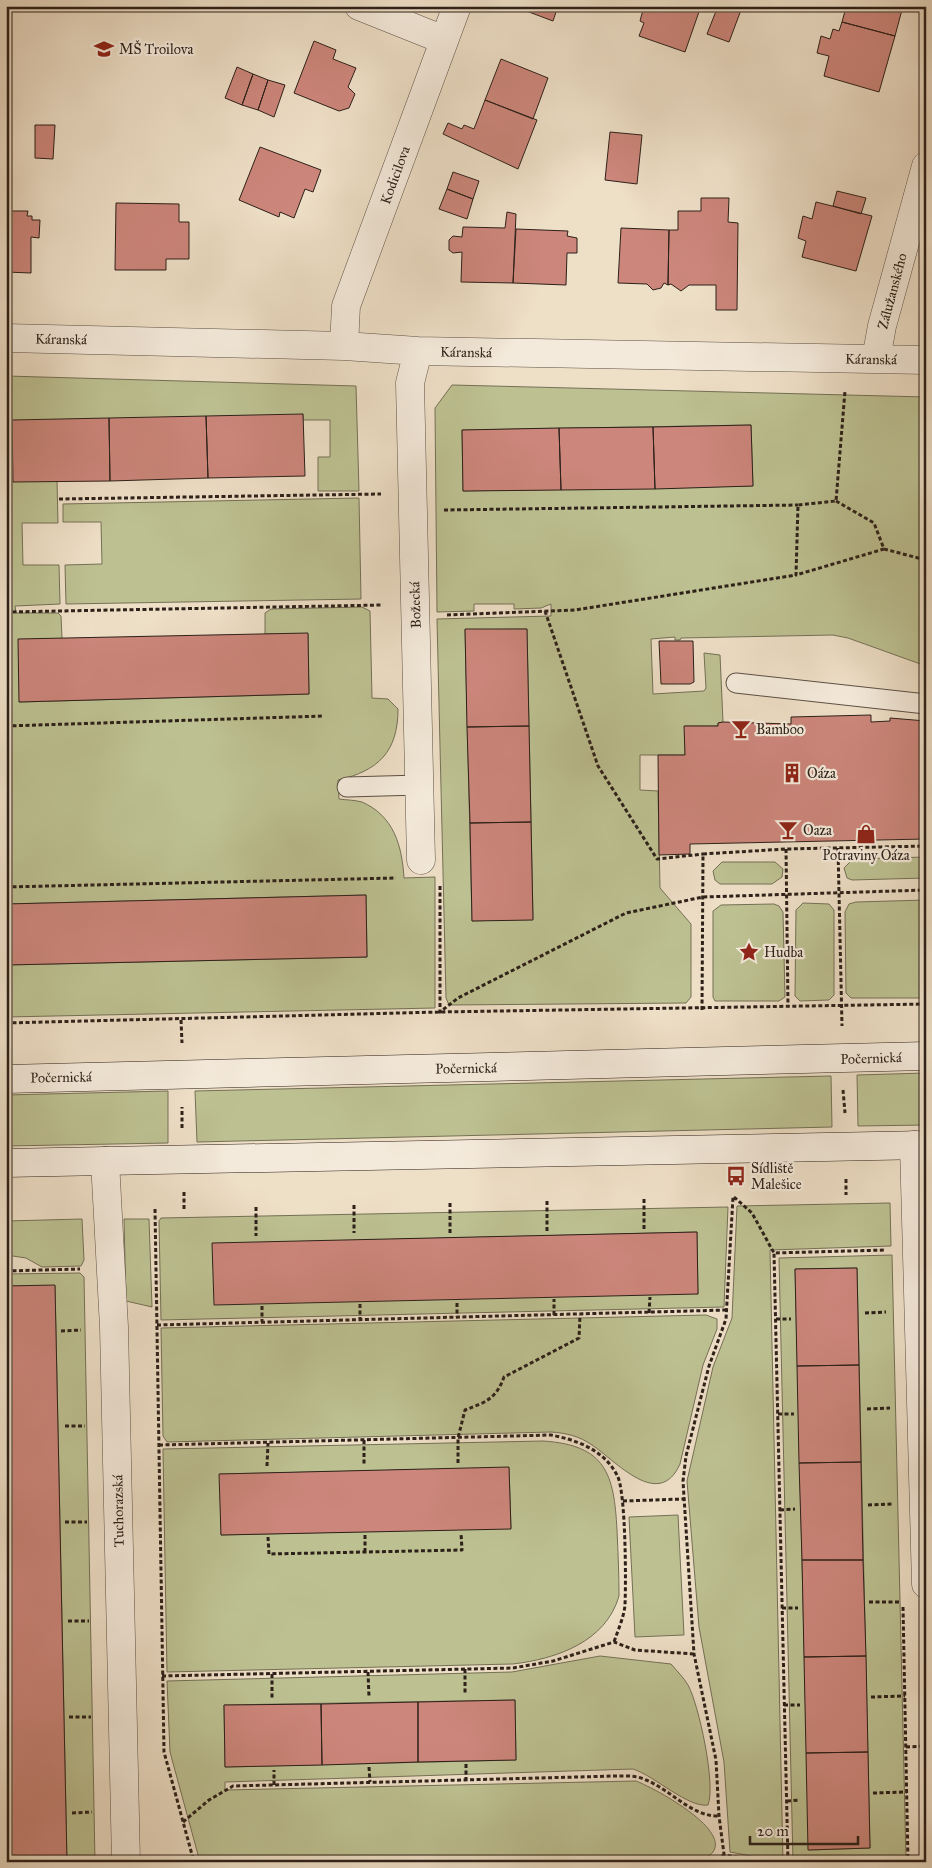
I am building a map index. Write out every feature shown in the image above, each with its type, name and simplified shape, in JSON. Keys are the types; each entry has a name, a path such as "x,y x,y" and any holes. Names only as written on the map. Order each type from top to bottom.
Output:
{"street":[{"path":"359,6 444,40"},
{"name":"Kodicilova","path":"344,346 346,306 457,6"},
{"name":"Zálužanského","path":"876,359 882,326 926,166"},
{"name":"Káranská","path":"6,338 344,346 418,351 926,360"},
{"name":"Božecká","path":"418,351 410,384 421,860"},
{"name":"Počernická","path":"6,1079 926,1056"},
{"path":"6,1163 920,1145 926,1584"},
{"name":"Tuchorazská","path":"105,1161 114,1327 126,1862"}],"lane":[{"path":"736,683 926,704"},
{"path":"347,786 420,785"}],"path":[{"path":"836,501 845,388"},
{"path":"59,499 798,506 836,501 874,523 884,549"},
{"path":"796,575 798,506"},
{"path":"6,612 545,612 575,610 796,575 884,549 926,560"},
{"path":"545,612 598,766 657,858 786,849 926,846"},
{"path":"6,726 324,716"},
{"path":"838,848 842,1029"},
{"path":"786,849 788,1007"},
{"path":"702,1010 703,854"},
{"path":"421,860 440,876 440,1012"},
{"path":"6,887 401,878"},
{"path":"440,1012 458,998 626,913 702,897 926,890"},
{"path":"6,1023 440,1012 702,1010 926,1004"},
{"path":"182,1020 182,1051"},
{"path":"843,1084 845,1118"},
{"path":"182,1098 182,1133"},
{"path":"184,1191 184,1209"},
{"path":"726,1862 719,1816 716,1760 694,1654 683,1499 686,1456 709,1366 726,1319 733,1197 752,1213 774,1253 788,1862"},
{"path":"644,1199 644,1231"},
{"path":"547,1201 547,1232"},
{"path":"450,1203 450,1233"},
{"path":"354,1205 354,1233"},
{"path":"256,1207 256,1236"},
{"path":"155,1209 164,1752 194,1862"},
{"path":"774,1253 886,1250"},
{"path":"6,1270 88,1268"},
{"path":"649,1313 650,1297"},
{"path":"554,1299 554,1315"},
{"path":"457,1303 457,1317"},
{"path":"360,1304 360,1320"},
{"path":"262,1306 262,1322"},
{"path":"157,1325 727,1310"},
{"path":"865,1313 889,1312"},
{"path":"458,1463 458,1438 465,1410 485,1403 498,1392 504,1377 579,1338 580,1315"},
{"path":"776,1319 791,1319"},
{"path":"61,1331 89,1330"},
{"path":"778,1414 794,1414"},
{"path":"65,1426 91,1426"},
{"path":"159,1445 551,1436 576,1441 598,1454 616,1473 621,1482 625,1606 614,1642"},
{"path":"364,1440 364,1464"},
{"path":"267,1466 268,1443"},
{"path":"623,1501 683,1499"},
{"path":"868,1505 901,1504"},
{"path":"780,1510 796,1509"},
{"path":"64,1522 92,1522"},
{"path":"268,1537 269,1554 462,1550 461,1533"},
{"path":"365,1535 365,1552"},
{"path":"869,1602 903,1602"},
{"path":"782,1608 798,1608"},
{"path":"68,1621 94,1621"},
{"path":"162,1676 368,1672 532,1666 614,1642 635,1650 694,1654"},
{"path":"465,1669 465,1694"},
{"path":"368,1672 369,1697"},
{"path":"272,1674 272,1699"},
{"path":"871,1697 905,1696"},
{"path":"784,1705 800,1705"},
{"path":"69,1717 97,1717"},
{"path":"906,1747 926,1746"},
{"path":"466,1764 466,1780"},
{"path":"370,1767 370,1782"},
{"path":"274,1770 274,1785"},
{"path":"183,1822 209,1800 233,1786 630,1776 648,1780 702,1814 719,1816"},
{"path":"873,1793 907,1792"},
{"path":"787,1801 800,1800"},
{"path":"72,1813 98,1812"},
{"path":"710,1862 724,1855 766,1862"}],"green space":[{"path":"6,376 356,386 359,491 318,491 318,457 330,457 330,420 303,420 303,414 57,481 58,523 22,523 23,565 59,565 60,604 15,606 16,613 58,613 61,616 62,638 19,702 309,694 308,634 265,634 265,613 271,609 362,607 370,611 372,698 388,699 398,709 397,724 390,748 375,765 352,776 338,780 339,799 362,802 382,815 394,833 398,844 404,878 435,877 435,1008 6,1017 6,965 367,957 366,895 6,904"},
{"path":"452,385 926,397 926,666 848,638 833,635 681,638 680,640 675,640 675,637 651,639 653,694 704,691 706,688 704,653 720,655 723,722 718,723 718,726 685,726 685,755 640,755 640,790 658,791 660,888 691,924 691,997 686,1003 449,1005 446,998 437,619 551,616 551,604 541,608 514,609 514,604 474,604 474,611 437,612 435,408","holes":["751,425 753,486 463,491 462,430","527,629 533,919 472,921 465,630"]},
{"path":"359,498 361,599 66,604 65,565 102,564 101,522 63,522 63,504"},
{"path":"926,857 926,878 852,880 847,878 844,868 853,859"},
{"path":"722,862 775,862 783,869 782,877 772,884 720,884 715,880 713,871"},
{"path":"926,900 926,998 851,998 846,993 845,912 849,904 856,902"},
{"path":"803,903 829,904 834,910 834,995 829,1000 800,1001 795,996 796,910"},
{"path":"774,904 779,906 783,912 785,997 779,1001 715,1001 713,997 713,911 721,905"},
{"path":"926,1073 926,1125 858,1126 857,1075"},
{"path":"831,1076 832,1127 197,1142 195,1091"},
{"path":"168,1091 168,1143 6,1146 6,1095"},
{"path":"890,1203 891,1246 770,1250 783,1862 730,1852 724,1762 699,1627 687,1481 713,1367 732,1318 737,1206"},
{"path":"728,1207 724,1307 161,1320 159,1221 161,1218","holes":["697,1232 698,1294 368,1240"]},
{"path":"82,1219 84,1260 81,1266 42,1267 26,1258 6,1255 6,1221"},
{"path":"124,1219 149,1219 152,1307 126,1301"},
{"path":"892,1255 906,1860 793,1862 779,1258","holes":["857,1268 870,1848 809,1850 795,1269"]},
{"path":"80,1273 84,1277 95,1862 67,1862 55,1286 6,1286 6,1274"},
{"path":"706,1315 717,1319 717,1329 703,1365 680,1464 671,1477 661,1483 649,1483 637,1478 582,1439 557,1432 167,1442 163,1436 161,1328"},
{"path":"543,1441 581,1449 593,1456 602,1466 609,1478 613,1493 616,1510 619,1596 612,1612 603,1625 591,1636 562,1652 529,1662 513,1664 167,1672 163,1449","holes":["509,1468 511,1528 221,1535 220,1474"]},
{"path":"678,1515 684,1635 635,1637 629,1517"},
{"path":"600,1656 671,1664 688,1685 697,1709 710,1781 708,1805 691,1802 633,1769 225,1782 225,1790 636,1781 672,1800 700,1821 710,1832 715,1842 713,1852 696,1862 200,1862 170,1752 167,1681 512,1672","holes":["515,1700 516,1760 225,1767 224,1705"]}],"building":[{"path":"521,6 558,6 553,21 521,9"},
{"path":"644,6 701,6 685,52 639,36 644,23 640,21"},
{"path":"718,6 730,6 741,10 729,42 707,34"},
{"path":"839,6 903,6 895,36 842,22 845,11 838,9"},
{"path":"842,22 895,36 879,92 824,76 829,56 817,53 821,36 830,39 833,29 839,31"},
{"path":"314,41 336,50 333,59 356,68 348,87 355,94 349,108 339,111 294,93"},
{"path":"501,59 548,78 533,119 485,100"},
{"path":"237,67 253,74 242,105 225,98"},
{"path":"253,74 268,80 258,110 242,105"},
{"path":"268,80 285,85 274,117 258,110"},
{"path":"485,100 537,120 518,169 443,134 448,123 462,129 464,125 474,129"},
{"path":"35,125 55,125 53,159 35,158"},
{"path":"610,132 642,135 637,184 605,180"},
{"path":"260,147 321,170 313,192 305,189 294,218 280,212 279,217 239,200"},
{"path":"453,172 479,181 473,199 447,189"},
{"path":"447,189 473,199 467,219 439,209"},
{"path":"837,191 866,198 861,214 833,206"},
{"path":"701,198 729,198 728,222 738,223 737,310 716,310 716,285 689,285 681,291 671,284 668,285 669,230 678,230 678,211 701,211"},
{"path":"816,202 872,216 856,271 802,257 806,241 798,238 803,216 812,219"},
{"path":"116,203 179,204 179,222 189,222 189,259 166,259 166,270 115,270"},
{"path":"10,211 28,211 27,216 32,216 32,220 40,220 39,238 31,237 31,273 6,272 6,215 10,215"},
{"path":"507,212 516,214 513,283 461,282 462,252 453,253 449,250 449,240 453,236 462,237 463,227 505,228"},
{"path":"621,228 669,230 668,285 664,283 661,288 653,290 647,284 618,283"},
{"path":"516,229 568,231 567,236 577,238 577,253 567,253 566,285 513,283"},
{"path":"303,414 305,476 208,478 206,416"},
{"path":"206,416 208,478 110,481 109,418"},
{"path":"109,418 110,481 13,482 12,420"},
{"path":"751,425 753,486 655,489 653,427"},
{"path":"653,427 655,489 561,490 559,428"},
{"path":"559,428 561,490 463,491 462,430"},
{"path":"465,629 527,629 529,726 467,727"},
{"path":"308,633 309,694 19,702 18,639"},
{"path":"659,641 693,641 694,682 690,684 661,684"},
{"name":"Oáza","path":"871,715 871,722 890,721 890,718 926,721 926,839 690,844 690,854 659,855 658,755 685,755 684,726 718,726 718,723 723,722 791,724 791,717"},
{"path":"529,726 531,822 470,823 467,727"},
{"path":"531,822 533,920 472,921 470,823"},
{"path":"366,895 367,957 6,965 6,904"},
{"path":"697,1232 698,1294 214,1305 212,1243"},
{"path":"857,1268 859,1365 797,1366 795,1269"},
{"path":"55,1285 67,1862 6,1862 6,1286"},
{"path":"859,1365 861,1462 799,1463 797,1366"},
{"path":"861,1462 863,1560 802,1560 799,1463"},
{"path":"509,1467 511,1529 221,1535 219,1474"},
{"path":"802,1560 863,1560 866,1656 804,1657"},
{"path":"866,1656 868,1752 806,1753 804,1657"},
{"path":"515,1700 516,1760 418,1762 418,1702"},
{"path":"418,1702 418,1762 322,1765 321,1704"},
{"path":"321,1704 322,1765 225,1767 224,1705"},
{"path":"868,1752 870,1848 808,1850 806,1753"}],"place":[{"name":"MŠ Troilova","path":"104,49"},
{"name":"Bamboo","path":"741,729"},
{"name":"Oáza","path":"792,773"},
{"name":"Oaza","path":"788,830"},
{"name":"Potraviny Oáza","path":"866,834"},
{"name":"Hudba","path":"749,952"},
{"name":"Sídliště Malešice","path":"736,1176"}]}
